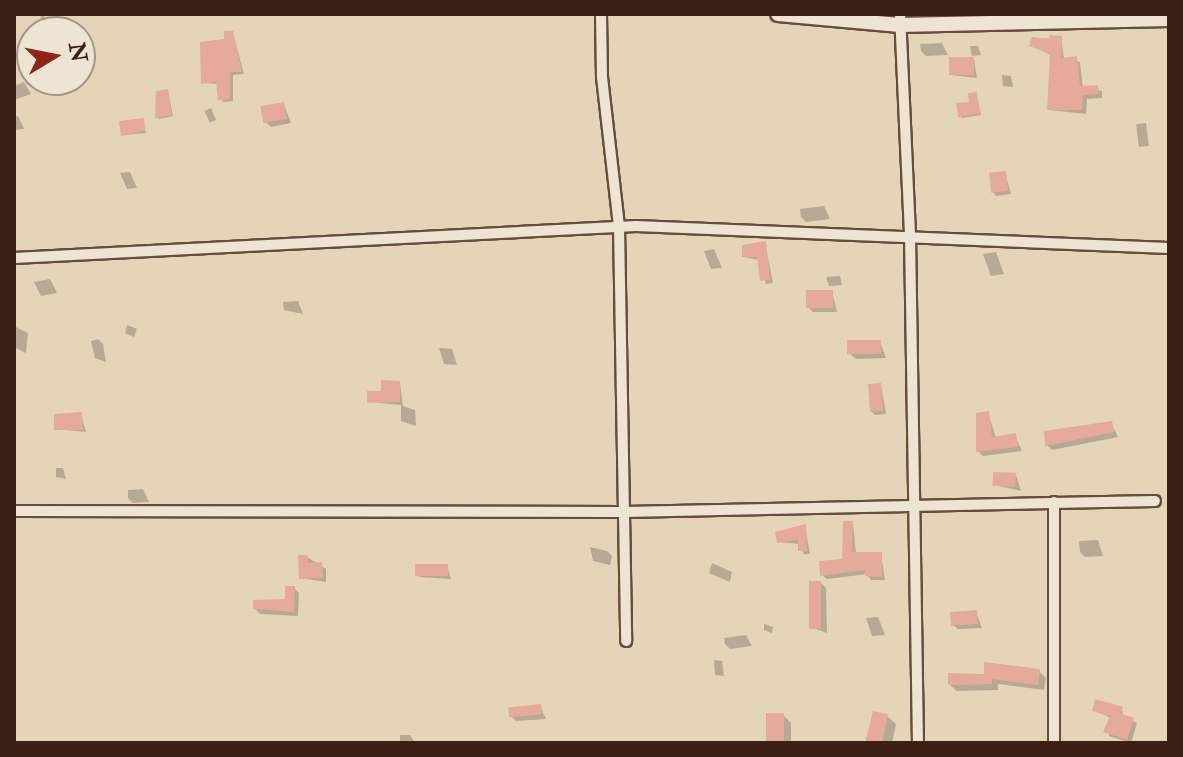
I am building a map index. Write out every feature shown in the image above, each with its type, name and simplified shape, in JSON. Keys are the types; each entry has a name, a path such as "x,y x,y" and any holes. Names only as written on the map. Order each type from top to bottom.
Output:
{"street":[{"path":"601,14 602,77 619,227 626,641"},
{"path":"778,14 900,20 1169,19"},
{"path":"900,20 910,235 918,743"},
{"path":"14,258 619,227 910,235 1169,248"},
{"path":"14,511 624,512 913,503 1155,501"},
{"path":"1054,502 1054,743"}],"building":[{"path":"224,31 233,31 242,72 230,72 230,99 218,100 216,82 201,84 200,42 224,39"},
{"path":"1050,35 1062,36 1061,58 1077,56 1080,86 1098,85 1099,94 1083,95 1082,110 1047,110 1050,54 1029,46 1032,37 1049,39"},
{"path":"949,57 974,57 974,75 949,75"},
{"path":"168,89 172,115 155,118 156,91"},
{"path":"977,92 980,114 958,117 956,103 969,102 968,93"},
{"path":"284,102 287,119 263,123 260,106"},
{"path":"144,118 145,131 121,136 119,121"},
{"path":"1006,171 1008,191 991,193 989,173"},
{"path":"766,241 770,280 760,281 757,257 742,257 742,245"},
{"path":"806,290 833,290 833,308 806,308"},
{"path":"847,340 881,340 881,354 847,354"},
{"path":"381,380 400,381 400,402 367,403 367,391 381,391"},
{"path":"881,383 883,411 870,412 868,384"},
{"path":"989,411 992,437 1016,433 1018,447 976,452 976,413"},
{"path":"82,412 83,430 54,430 54,414"},
{"path":"1112,421 1114,432 1045,446 1044,431"},
{"path":"993,472 1016,473 1015,487 993,486"},
{"path":"843,521 853,521 852,552 882,552 882,577 865,576 865,570 820,576 819,561 842,559"},
{"path":"806,524 807,551 798,551 798,540 777,543 775,532"},
{"path":"298,555 308,555 308,563 322,562 323,578 299,579"},
{"path":"415,564 448,564 448,576 415,576"},
{"path":"809,581 821,581 821,629 809,629"},
{"path":"285,586 295,586 294,612 253,609 253,600 285,599"},
{"path":"977,610 978,624 951,626 950,612"},
{"path":"984,662 1040,669 1038,685 992,679 992,684 948,685 948,673 984,674"},
{"path":"1095,699 1123,707 1120,713 1134,718 1127,740 1103,732 1110,716 1092,711"},
{"path":"541,704 542,714 509,717 508,707"},
{"path":"873,711 888,714 882,743 865,743"},
{"path":"766,713 784,713 784,743 766,743"}]}
